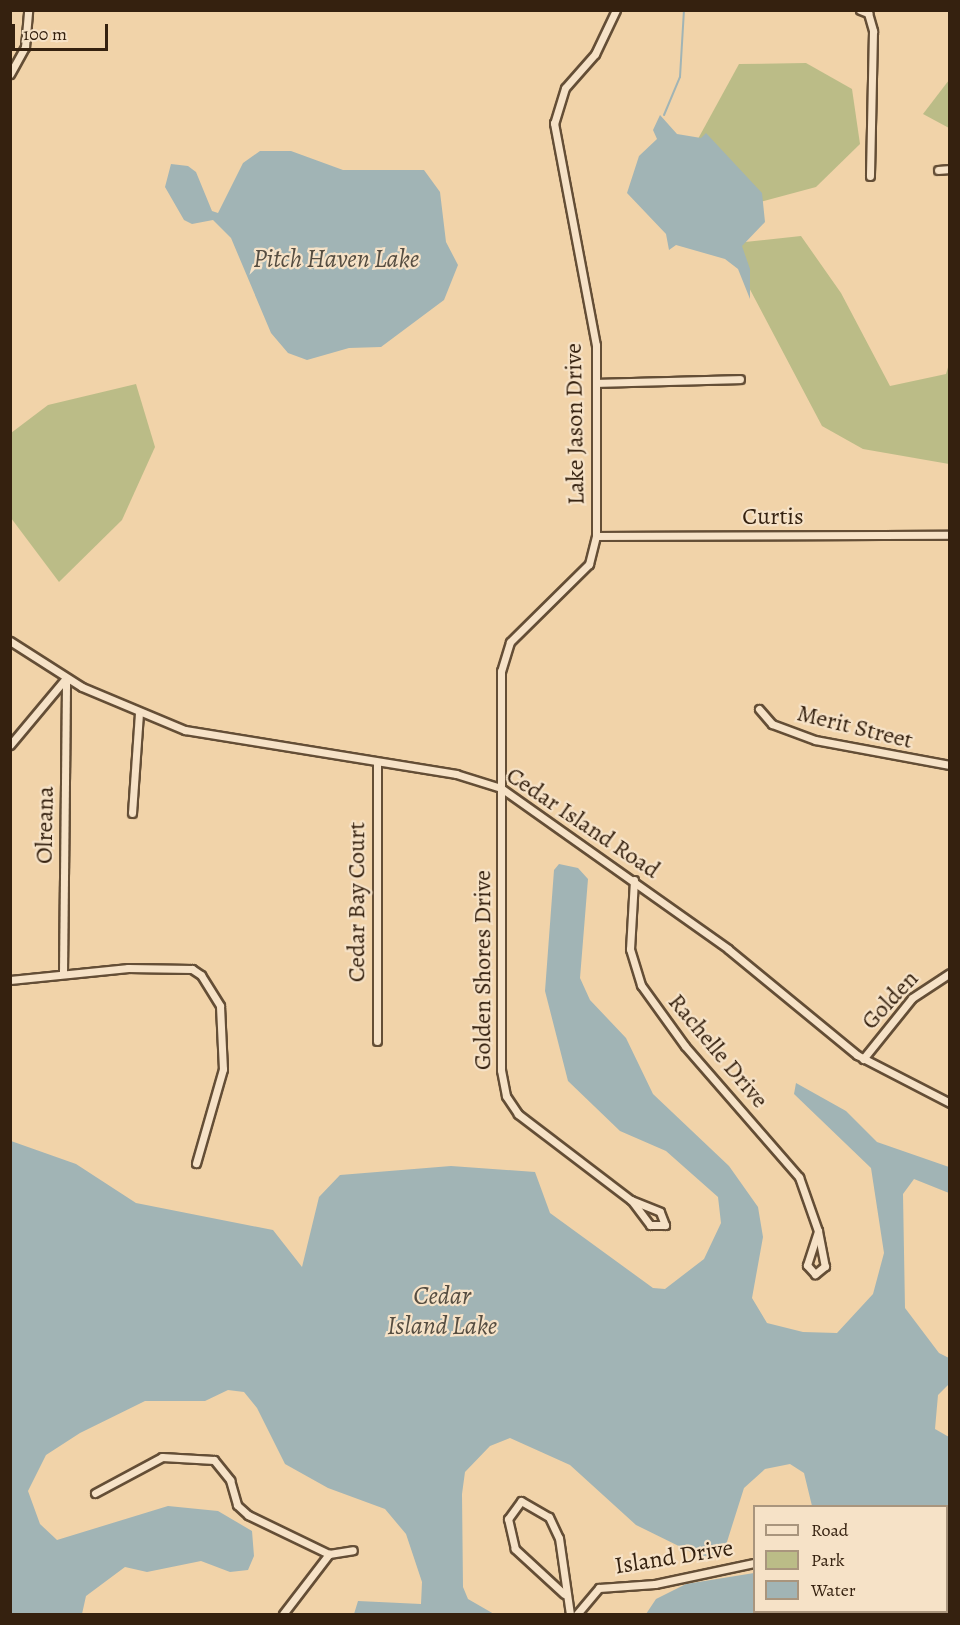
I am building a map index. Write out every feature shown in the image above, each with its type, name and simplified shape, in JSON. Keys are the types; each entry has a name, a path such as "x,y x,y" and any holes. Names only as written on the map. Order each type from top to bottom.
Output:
{"street":[{"path":"10,74 25,47 28,10"},
{"name":"Lake Jason Drive","path":"501,788 504,656 525,624 566,592 589,564 596,536 596,345 554,123 565,88 595,54 616,10"},
{"path":"860,10 868,13 873,31 870,176"},
{"path":"938,170 950,169"},
{"path":"597,382 740,379"},
{"name":"Curtis","path":"596,536 950,535"},
{"name":"Cedar Island Road","path":"10,641 66,678 139,712 202,734 466,776 501,788 634,880 863,1059 950,1103"},
{"path":"11,743 66,678"},
{"name":"Olreana","path":"63,973 66,678"},
{"name":"Merit Street","path":"759,709 772,724 815,740 950,765"},
{"path":"132,813 139,712"},
{"name":"Cedar Bay Court","path":"377,763 377,1041"},
{"name":"Golden Shores Drive","path":"501,788 504,1092 525,1120 632,1200 660,1212 664,1226 650,1226 632,1200"},
{"name":"Rachelle Drive","path":"634,880 630,949 641,985 685,1046 799,1177 819,1231 825,1266 814,1274 807,1265 819,1231"},
{"path":"10,980 63,973 192,969 213,988 220,1006 223,1069 196,1163"},
{"name":"Golden","path":"863,1059 912,998 950,973"},
{"path":"95,1493 162,1457 214,1460 230,1480 237,1505 248,1515 329,1554 353,1550"},
{"path":"564,1594 515,1549 508,1519 521,1502 549,1517 559,1538 564,1594 570,1614"},
{"path":"283,1614 329,1554"},
{"name":"Island Drive","path":"577,1614 599,1588 655,1584 753,1563"}],"green space":[{"path":"806,63 852,89 860,144 816,187 753,204 693,148 739,64"},
{"path":"949,80 949,128 923,114"},
{"path":"801,236 841,293 890,386 946,374 949,364 949,464 863,449 822,426 726,244"},
{"path":"136,384 155,447 122,520 59,582 11,518 11,433 48,405"}],"water":[{"path":"660,115 677,134 701,138 706,133 762,193 765,222 742,246 750,269 750,299 738,269 725,259 676,245 669,250 666,234 627,193 639,156 657,139 653,130"},
{"name":"Pitch Haven Lake","path":"260,151 291,151 343,170 424,170 440,192 446,242 458,265 444,300 381,347 349,348 307,360 288,353 271,333 231,238 213,220 192,224 184,220 165,187 171,164 188,166 196,172 212,211 218,213 243,163"},
{"name":"Cedar Island Lake","path":"559,864 578,868 588,879 580,978 590,1000 626,1038 653,1094 729,1166 758,1207 763,1237 752,1298 767,1323 803,1332 837,1333 873,1294 884,1253 871,1168 794,1094 796,1083 846,1111 877,1142 949,1167 949,1193 914,1179 903,1194 905,1308 939,1353 949,1358 949,1384 938,1395 935,1429 949,1437 949,1542 948,1505 812,1505 804,1473 790,1464 765,1469 744,1488 726,1545 718,1556 701,1557 636,1525 570,1465 510,1438 490,1446 465,1472 462,1494 463,1587 468,1599 494,1614 354,1614 358,1601 421,1604 422,1582 406,1534 385,1509 328,1488 285,1464 257,1408 244,1392 228,1390 205,1401 145,1401 80,1433 46,1455 28,1491 40,1524 57,1540 168,1506 218,1511 252,1531 254,1556 248,1570 230,1572 201,1561 147,1572 125,1567 86,1596 82,1614 11,1614 11,1141 76,1164 136,1203 273,1230 302,1267 319,1197 340,1175 451,1166 535,1172 550,1213 653,1288 665,1289 704,1259 721,1223 718,1197 666,1151 620,1131 568,1081 545,991 554,870"},
{"path":"753,1573 753,1613 873,1614 646,1614 656,1599 686,1584"}],"waterway":[{"path":"664,115 680,77 684,10"}]}
